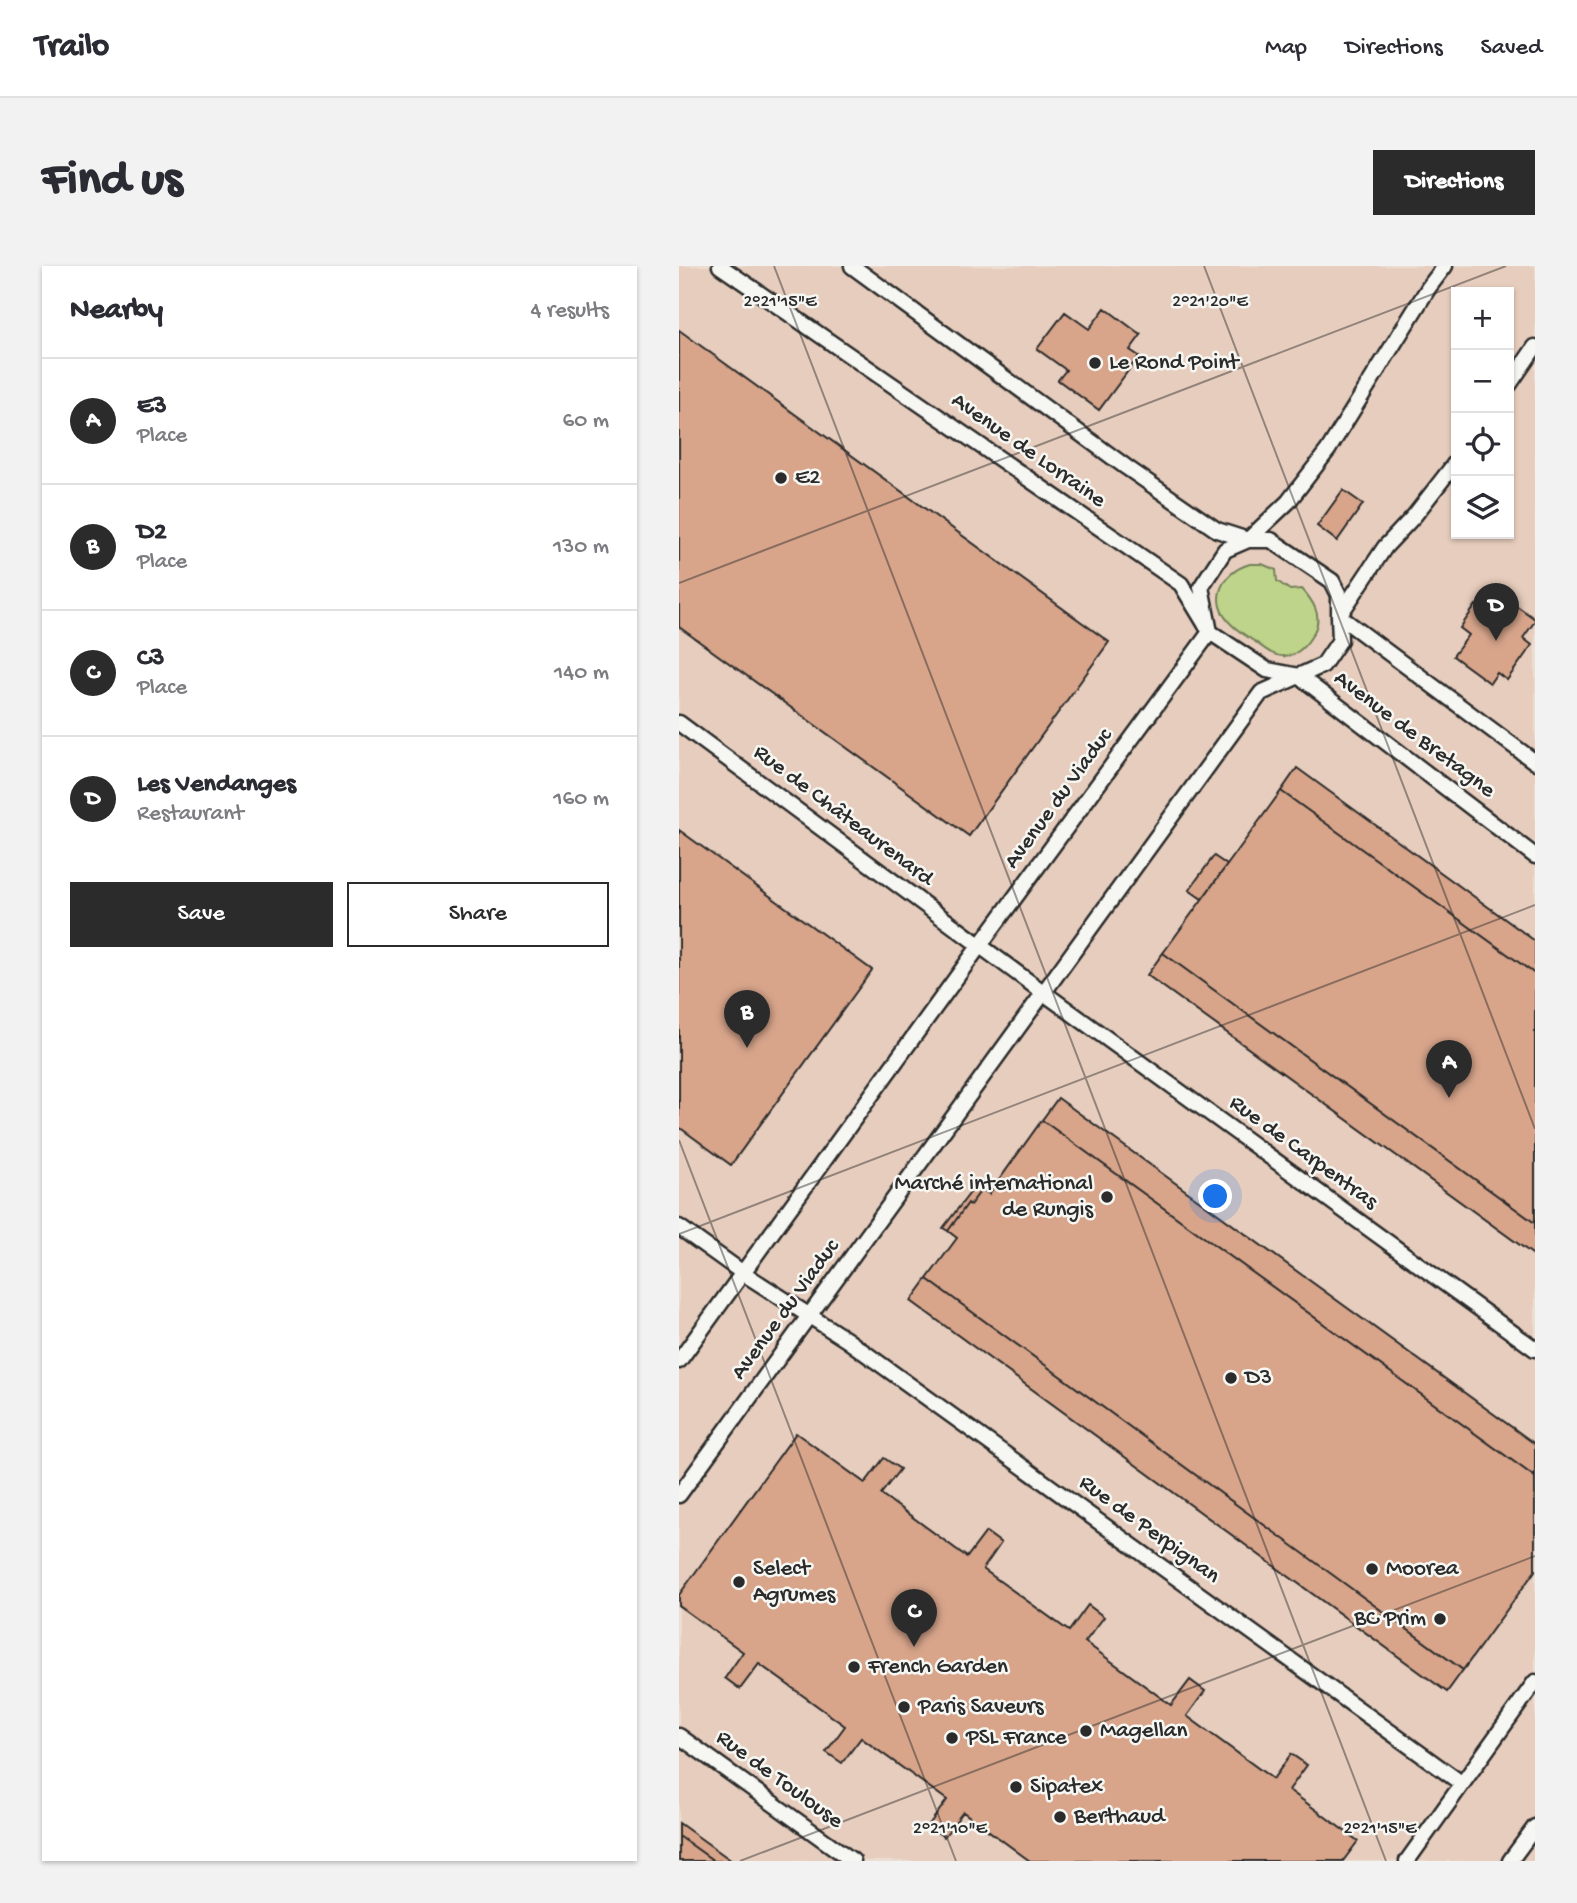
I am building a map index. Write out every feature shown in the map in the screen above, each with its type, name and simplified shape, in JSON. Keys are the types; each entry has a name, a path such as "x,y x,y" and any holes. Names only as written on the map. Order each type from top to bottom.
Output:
{"lane":[{"name":"Avenue de Lorraine","path":"720,266 1181,584 1210,632 1267,670 1299,676"},
{"name":"Avenue de Lorraine","path":"852,266 1126,467 1217,530 1248,540 1271,540 1332,581 1339,595 1339,616"},
{"path":"1210,632 1201,587 1225,550 1248,540 1288,502 1328,450 1429,287 1445,266"},
{"path":"1514,378 1535,347"},
{"name":"Avenue du Viaduc","path":"679,1495 1261,693 1323,665 1340,639 1339,616 1385,547 1414,516 1451,468"},
{"path":"1339,616 1535,762"},
{"name":"Avenue du Viaduc","path":"679,1362 1210,632"},
{"name":"Avenue de Bretagne","path":"1299,676 1535,856"},
{"name":"Rue de Châteaurenard","path":"679,723 1044,993"},
{"name":"Rue de Carpentras","path":"1044,993 1535,1349"},
{"name":"Rue de Perpignan","path":"679,1227 743,1273 847,1340 1461,1783"},
{"path":"1407,1861 1535,1682"},
{"name":"Rue de Toulouse","path":"679,1736 853,1861"},
{"path":"1510,1861 1535,1827"}],"shaded area":[{"name":"Marché international de Rungis","path":"679,266 1535,266 1535,1861 679,1861"}],"green space":[{"path":"1250,564 1262,564 1276,570 1277,581 1290,590 1302,589 1313,604 1317,626 1306,644 1296,653 1282,656 1269,652 1224,616 1219,598 1225,581 1231,574"}],"building":[{"name":"Le Rond Point","path":"1105,308 1141,335 1130,350 1139,356 1099,410 1058,380 1066,370 1037,349 1065,312 1089,329"},
{"name":"E2","path":"679,330 1109,642 969,836 679,627"},
{"path":"1343,490 1363,504 1337,541 1317,526"},
{"path":"1499,593 1535,621 1523,638 1532,645 1507,680 1497,673 1490,683 1453,656 1469,635 1460,628 1476,605 1486,612"},
{"path":"1297,768 1535,941 1535,974 1281,791"},
{"path":"1281,791 1535,974 1535,1223 1163,953"},
{"path":"679,830 872,970 731,1165 679,1127"},
{"path":"1214,856 1227,865 1202,899 1189,890"},
{"path":"1163,953 1535,1223 1535,1256 1147,975"},
{"path":"1058,1098 1535,1444 1535,1477 1042,1120"},
{"name":"D3","path":"1042,1120 1535,1477 1535,1571 1463,1670 927,1279 957,1238 948,1231 968,1203 970,1205 982,1189 989,1194"},
{"path":"976,1185 982,1189 970,1205 968,1203 948,1231 943,1228"},
{"path":"927,1279 1463,1670 1447,1692 911,1301"},
{"path":"796,1433 865,1483 884,1458 900,1469 881,1494 967,1557 986,1532 1001,1543 983,1569 1069,1631 1088,1605 1104,1617 1085,1642 1171,1705 1190,1680 1205,1691 1187,1716 1273,1779 1291,1754 1307,1765 1289,1790 1358,1841 1343,1861 1030,1861 963,1812 944,1837 928,1826 947,1800 861,1738 842,1763 826,1752 845,1726 759,1664 740,1689 725,1678 743,1652 679,1606 679,1595"},
{"path":"679,1823 732,1861 714,1861 679,1836"},
{"path":"679,1836 714,1861 679,1861"}],"place":[{"name":"Le Rond Point","path":"1095,363"},
{"name":"E2","path":"781,478"},
{"name":"Les Vendanges","path":"1496,641"},
{"name":"D2","path":"747,1048"},
{"name":"E3","path":"1449,1098"},
{"name":"Marché international de Rungis","path":"1107,1197"},
{"name":"D3","path":"1231,1378"},
{"name":"Moorea","path":"1372,1569"},
{"name":"Select Agrumes","path":"739,1582"},
{"name":"BC Prim","path":"1440,1619"},
{"name":"C3","path":"914,1647"},
{"name":"French Garden","path":"854,1667"},
{"name":"Paris Saveurs","path":"904,1707"},
{"name":"Magellan","path":"1086,1731"},
{"name":"PSL France","path":"952,1738"},
{"name":"Sipatex","path":"1016,1787"},
{"name":"Berthaud","path":"1060,1817"}]}
